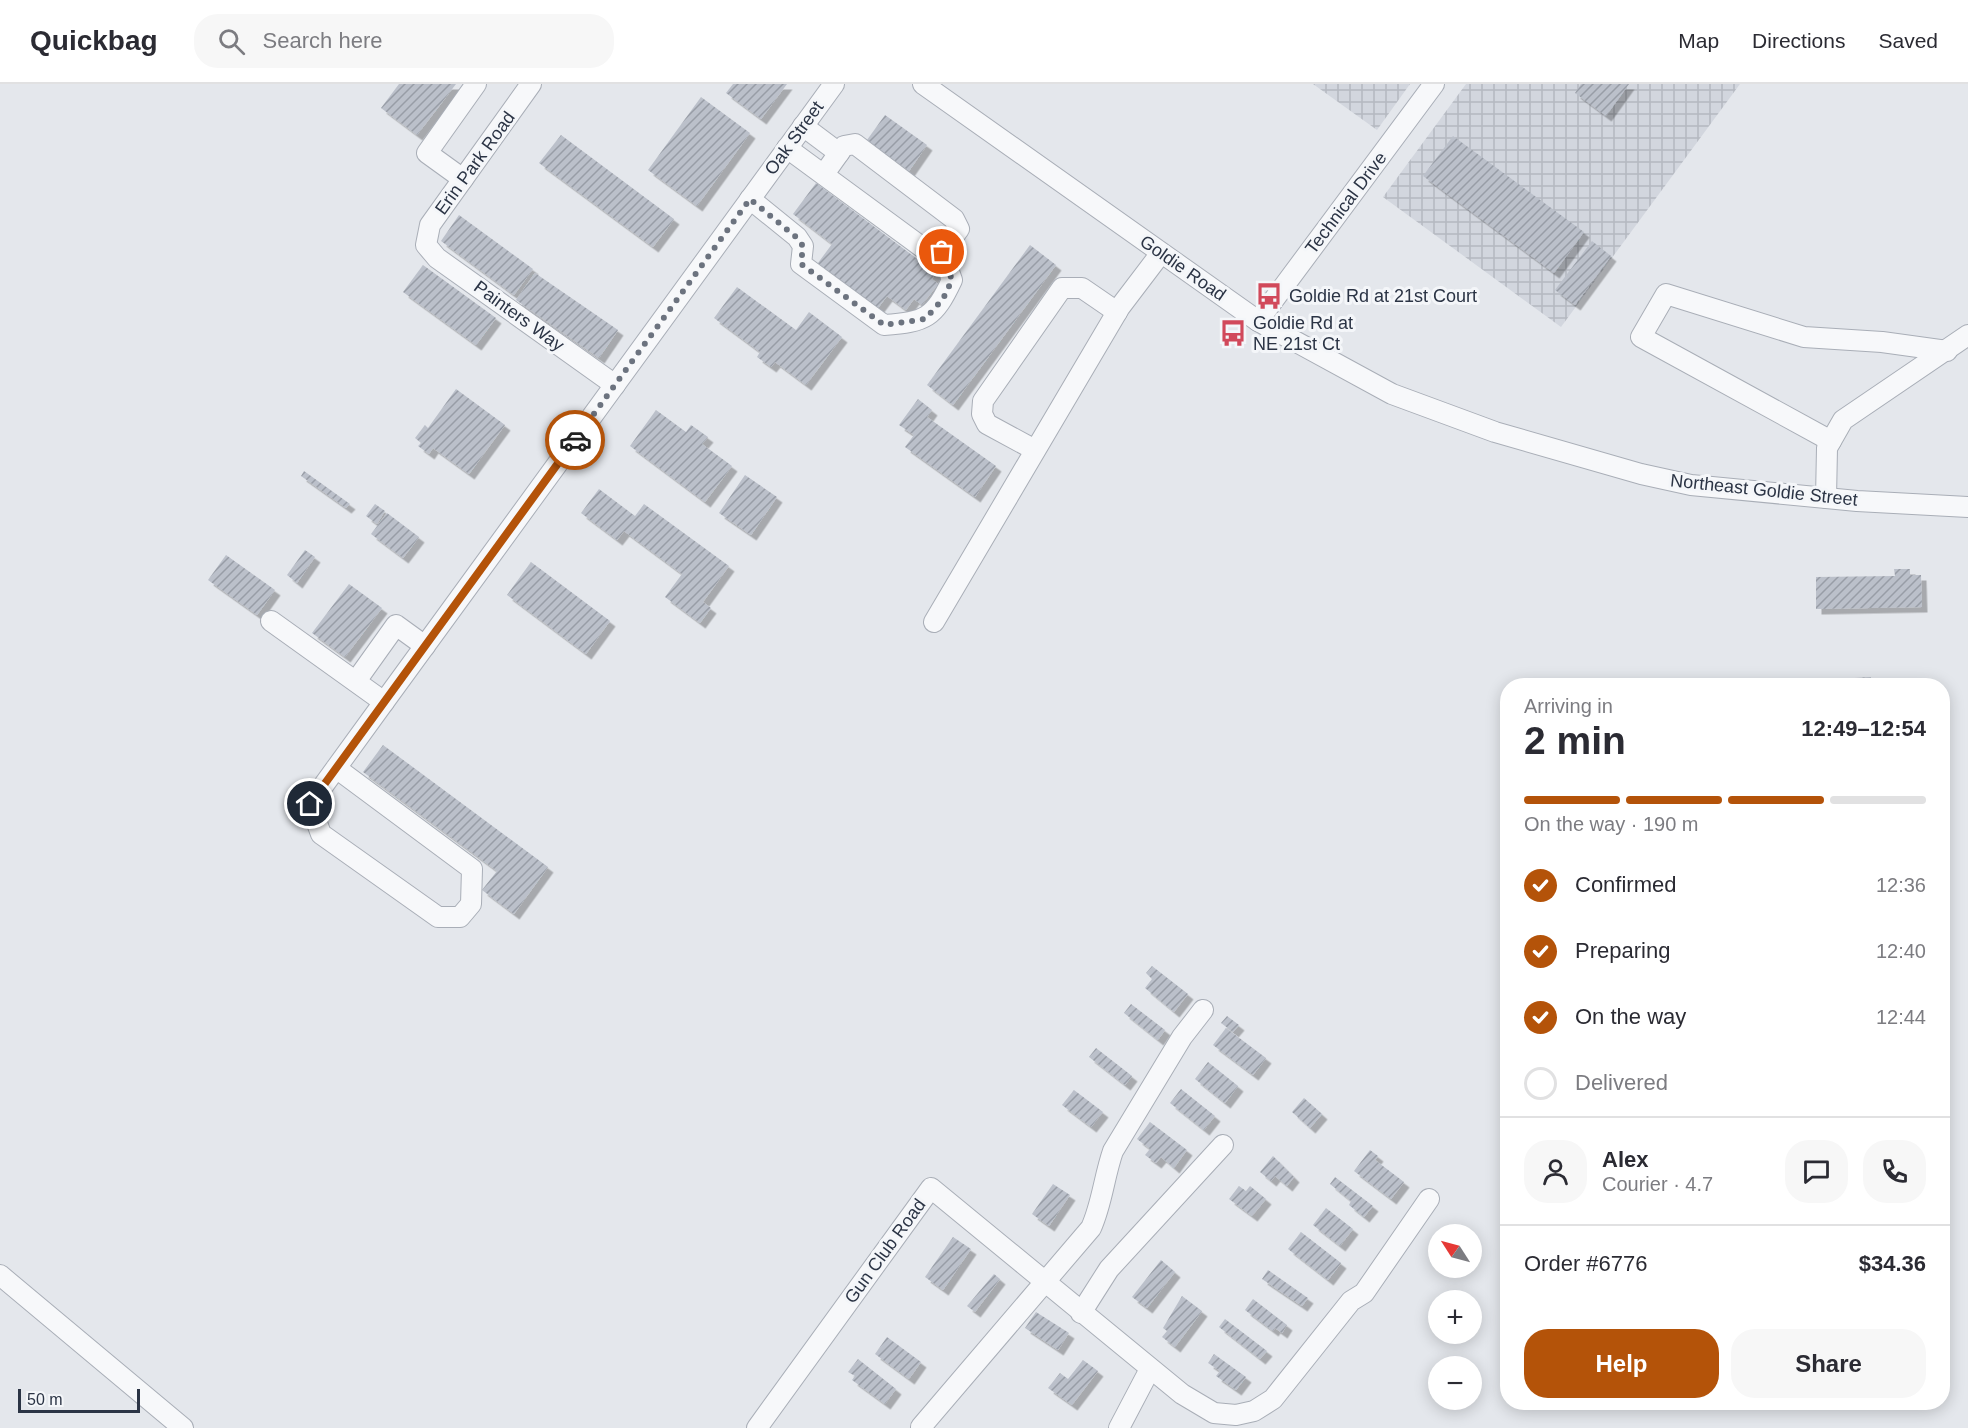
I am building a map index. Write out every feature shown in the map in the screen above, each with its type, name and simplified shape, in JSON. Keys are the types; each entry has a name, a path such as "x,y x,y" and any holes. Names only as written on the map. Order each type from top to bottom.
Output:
{"street":[{"path":"463,179 427,153 476,84"},
{"name":"Erin Park Road","path":"426,245 430,225 531,84"},
{"name":"Oak Street","path":"336,768 472,869 471,904 460,917 438,917 321,834 310,804 336,768 384,702 615,385 803,126 834,84"},
{"name":"Goldie Road","path":"923,84 1257,321 1392,394 1495,432"},
{"name":"Technical Drive","path":"1257,321 1434,84"},
{"path":"803,126 839,153"},
{"path":"787,148 934,256 942,252 959,229 954,219 855,144 844,146 824,174"},
{"path":"750,199 796,237 803,246 801,264 884,325 925,319 943,299 952,280 942,252"},
{"name":"Painters Way","path":"426,245 437,258 615,385"},
{"path":"934,622 1117,312 1161,253"},
{"path":"1035,450 987,424 982,414 983,401 1062,288 1082,288 1117,312"},
{"path":"1831,441 1641,338 1666,294 1804,337 1882,342 1947,351"},
{"path":"1826,498 1827,448 1843,420 1968,335"},
{"name":"Northeast Goldie Street","path":"1495,432 1641,474 1691,485 1826,498 1968,507"},
{"path":"271,621 384,702"},
{"path":"356,681 396,625 425,646"},
{"path":"921,1427 1091,1228 1099,1212 1106,1171 1113,1151 1182,1037 1203,1010"},
{"path":"1081,1313 1109,1269 1223,1145"},
{"name":"Gun Club Road","path":"757,1428 931,1188 1044,1284 1182,1394 1214,1413 1236,1415 1254,1411 1273,1399 1351,1301 1364,1293 1429,1199"},
{"path":"0,1275 183,1428"},
{"path":"1119,1428 1150,1370"}],"shaded area":[{"path":"1313,84 1410,84 1377,130"},
{"path":"1466,84 1740,84 1561,327 1383,197"}],"building":[{"path":"399,84 456,84 417,135 381,108"},
{"path":"733,84 787,84 761,119 726,93"},
{"path":"1581,84 1629,84 1606,116 1575,93"},
{"path":"701,97 750,133 697,206 648,170"},
{"path":"885,115 927,145 909,171 867,140"},
{"path":"561,135 674,219 653,247 539,163"},
{"path":"1453,136 1584,232 1554,273 1423,176"},
{"path":"816,183 936,273 932,279 938,284 922,305 914,299 906,310 887,296 875,312 815,267 832,244 793,214"},
{"path":"459,215 533,269 514,295 441,241"},
{"path":"1592,241 1611,256 1575,305 1555,290"},
{"path":"1030,245 1056,265 953,405 927,385"},
{"path":"423,265 496,318 476,345 403,292"},
{"path":"535,273 618,330 599,358 516,300"},
{"path":"737,287 796,330 809,312 842,337 806,385 775,362 771,367 757,357 760,352 714,318"},
{"path":"456,389 505,425 469,474 433,448 429,454 418,446 421,443 415,438 425,425 428,428"},
{"path":"918,399 932,410 927,417 996,466 975,497 905,447 914,435 899,425"},
{"path":"656,410 686,432 691,425 708,437 702,444 732,466 705,502 630,446"},
{"path":"304,471 350,504 346,508 301,476"},
{"path":"745,475 777,497 751,535 719,513"},
{"path":"599,489 635,516 644,504 729,566 703,602 711,608 700,623 665,597 682,574 624,531 617,540 581,513"},
{"path":"375,504 385,511 377,524 366,516"},
{"path":"387,513 419,537 403,558 371,534"},
{"path":"305,550 315,557 297,583 287,575"},
{"path":"226,555 275,590 257,615 208,580"},
{"path":"531,562 610,621 586,654 507,595"},
{"path":"1894,569 1910,569 1910,575 1921,575 1922,607 1816,609 1816,577 1895,576"},
{"path":"349,584 382,608 345,657 312,633"},
{"path":"383,745 548,867 514,914 482,890 497,871 363,772"},
{"path":"1152,966 1188,994 1174,1012 1145,988 1152,979 1146,973"},
{"path":"1131,1004 1165,1030 1158,1040 1124,1013"},
{"path":"1227,1016 1239,1025 1233,1032 1221,1023"},
{"path":"1226,1028 1266,1058 1253,1075 1213,1045"},
{"path":"1096,1048 1132,1076 1125,1085 1089,1057"},
{"path":"1208,1062 1238,1086 1225,1103 1195,1079"},
{"path":"1181,1089 1215,1116 1204,1130 1170,1103"},
{"path":"1074,1090 1103,1112 1091,1127 1062,1105"},
{"path":"1304,1098 1322,1114 1310,1128 1292,1112"},
{"path":"1150,1122 1187,1150 1174,1168 1161,1157 1156,1163 1145,1155 1150,1149 1137,1139"},
{"path":"1370,1150 1378,1156 1375,1160 1404,1182 1391,1199 1354,1171"},
{"path":"1273,1156 1294,1177 1287,1186 1275,1176 1271,1181 1260,1172"},
{"path":"1335,1177 1373,1206 1364,1217 1349,1205 1351,1201 1330,1184"},
{"path":"1053,1184 1070,1195 1049,1226 1032,1214"},
{"path":"1239,1186 1246,1191 1250,1186 1266,1199 1252,1216 1229,1199"},
{"path":"1326,1208 1353,1229 1340,1246 1313,1225"},
{"path":"1301,1232 1341,1263 1328,1280 1288,1249"},
{"path":"953,1237 971,1249 943,1290 925,1277"},
{"path":"1161,1260 1175,1272 1147,1308 1132,1297"},
{"path":"1268,1270 1308,1298 1302,1306 1262,1279"},
{"path":"994,1274 1000,1279 975,1312 967,1306"},
{"path":"1182,1296 1202,1311 1175,1347 1162,1337 1167,1331 1163,1328"},
{"path":"1253,1299 1287,1325 1282,1333 1275,1328 1273,1331 1245,1310"},
{"path":"1036,1312 1069,1333 1058,1350 1025,1328"},
{"path":"1225,1319 1267,1351 1260,1359 1219,1327"},
{"path":"887,1337 921,1362 909,1379 875,1354"},
{"path":"1214,1354 1246,1377 1236,1390 1216,1376 1220,1371 1208,1363"},
{"path":"858,1359 896,1389 885,1404 852,1380 855,1376 848,1372"},
{"path":"1083,1360 1098,1371 1072,1405 1048,1388 1060,1373 1068,1379"}],"way so far":[{"path":"575,440 750,199 796,237 803,246 801,264 884,325 925,319 943,299 952,280 942,252"}],"place":[{"name":"Goldie Rd at 21st Court","path":"1269,296"},
{"name":"Goldie Rd at NE 21st Ct","path":"1233,333"}],"route":[{"path":"310,804 575,440"}]}
